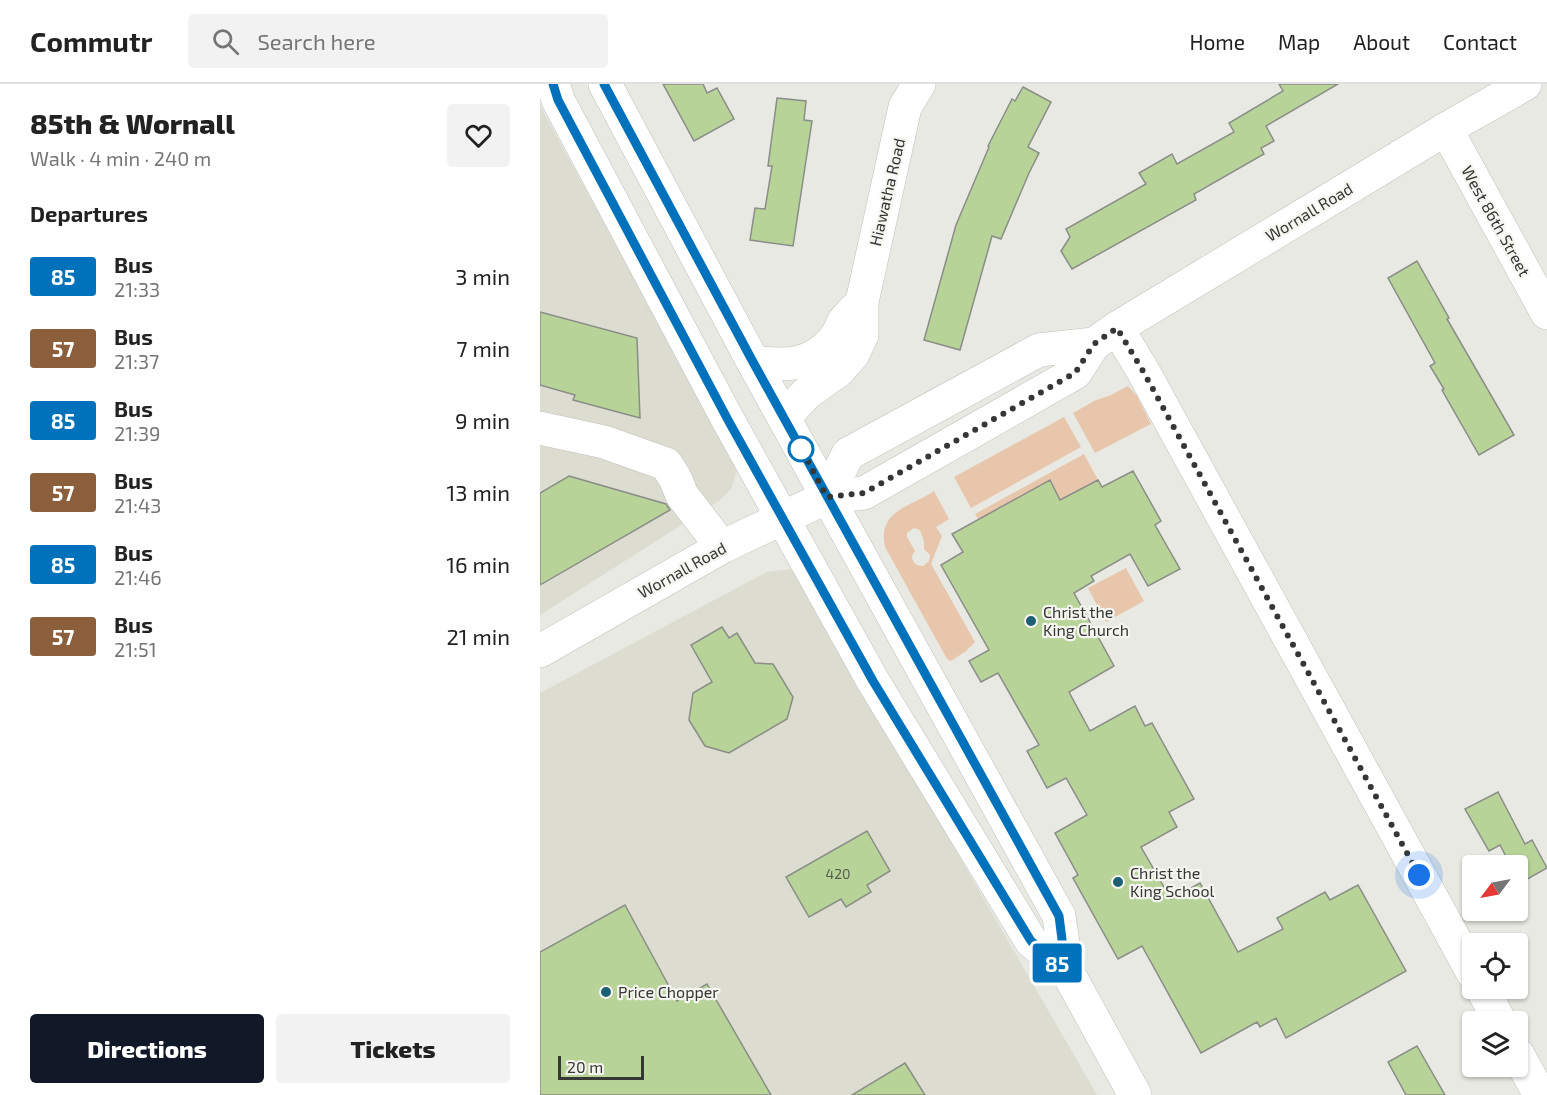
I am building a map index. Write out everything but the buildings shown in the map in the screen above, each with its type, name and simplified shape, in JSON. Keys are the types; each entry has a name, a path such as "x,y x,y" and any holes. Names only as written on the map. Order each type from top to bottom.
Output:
{"main road":[{"path":"553,84 558,100 728,420 873,681 1031,941 1066,971 1135,1095"},
{"path":"604,84 753,362 1059,916 1066,971"},
{"name":"Wornall Road","path":"540,651 722,547 827,497 848,454 1039,350 1106,336 1446,129 1525,84"},
{"name":"Hiawatha Road","path":"784,417 807,393 838,371 853,354 862,335 862,302 907,92"},
{"name":"West 86th Street","path":"1446,129 1547,313"},
{"name":"Hiawatha Road","path":"753,362 783,365 803,362 822,353 836,337 845,320 862,302"},
{"path":"1106,336 1143,371 1462,953"},
{"path":"540,428 604,442 666,464 682,495 722,547"},
{"path":"1528,1073 1540,1095"}],"shaded area":[{"path":"540,106 738,468 731,489 719,501 540,615"},
{"path":"1128,386 1137,396 1151,424 1095,453 1073,413"},
{"path":"1064,417 1081,447 971,508 954,477"},
{"path":"1084,454 1098,480 1060,500 1049,481 978,519 975,514"},
{"path":"934,491 949,519 936,527 942,536 931,564 975,642 951,661 947,659 885,547 886,525 891,517","holes":["914,528 920,530 924,549 930,555 929,561 923,566 914,562 912,556 915,551 907,537 907,533"]},
{"path":"1126,568 1144,601 1106,622 1088,588"},
{"path":"791,569 805,589 1097,1095 540,1095 540,693 767,572"}],"bus line":[{"name":"85","path":"553,84 558,100 728,420 873,681 1031,941 1066,971 1059,916 753,362 604,84"}],"place":[{"name":"Christ the King Church","path":"1031,621"},
{"name":"Christ the King School","path":"1118,882"},
{"name":"Price Chopper","path":"606,992"}],"route":[{"path":"801,449 797,441 827,497 864,493 1075,373 1094,344 1117,328 1143,371 1419,875"}]}
